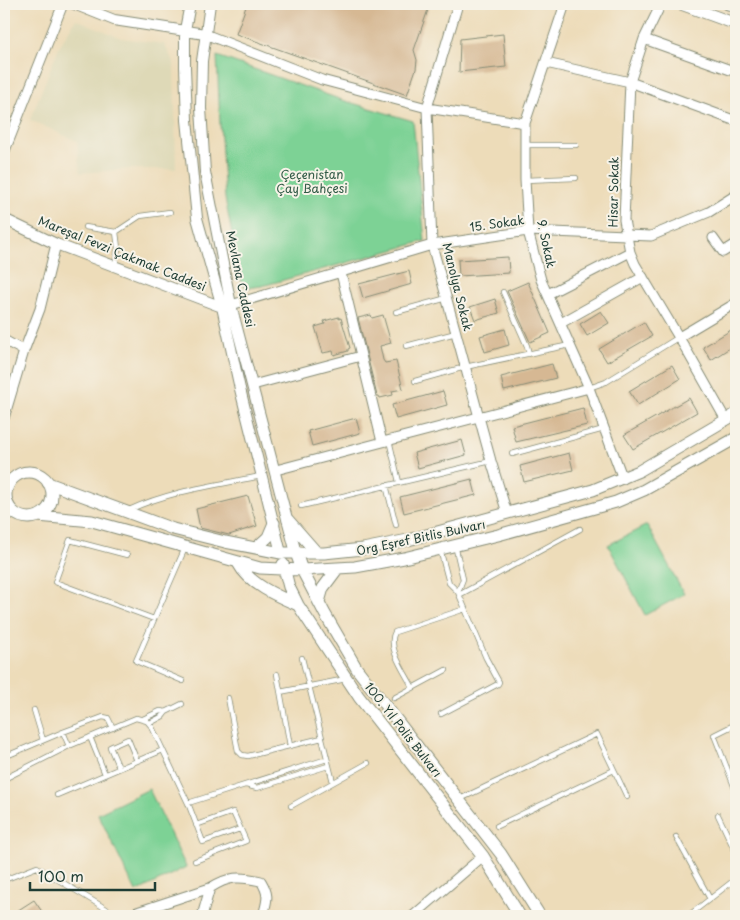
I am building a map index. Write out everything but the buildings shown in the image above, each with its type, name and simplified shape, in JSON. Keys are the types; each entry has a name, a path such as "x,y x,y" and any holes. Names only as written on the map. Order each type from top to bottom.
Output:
{"main road":[{"path":"681,4 736,24"},
{"path":"728,4 736,6"},
{"path":"48,483 174,529 225,542 296,553 363,549 394,543 593,490 639,471 736,414"},
{"name":"Org Eşref Bitlis Bulvarı","path":"38,516 92,521 260,568 302,570 377,564 528,528 616,502 644,490 736,438"},
{"path":"28,472 43,477 48,483 51,490 49,505 38,516 24,518 7,510 5,493 10,482 9,476 28,472"},
{"path":"288,520 317,553"},
{"path":"256,548 268,537 274,523"},
{"name":"100. Yıl Polis Bulvarı","path":"281,552 283,569 298,605 359,697 482,856 520,916"},
{"path":"296,553 302,570 357,669 502,854 540,916"},
{"path":"238,563 245,574 253,581 298,605"},
{"path":"319,602 323,588 338,568"}],"street":[{"path":"4,153 63,4"},
{"path":"74,4 114,20 205,34 322,80 427,108 525,123"},
{"name":"Mevlana Caddesi","path":"190,4 185,30 187,120 197,218 253,385 296,553"},
{"name":"Mevlana Caddesi","path":"210,4 202,61 201,108 206,172 227,306 281,552"},
{"name":"Manolya Sokak","path":"458,4 427,108 432,246 507,513"},
{"name":"9. Sokak","path":"565,4 525,123 525,180 528,231 541,280 589,388 623,479"},
{"name":"Hisar Sokak","path":"662,4 644,39 630,82 624,220 626,235 630,252 643,277 726,420"},
{"path":"644,39 736,72"},
{"path":"546,63 630,82 736,121"},
{"name":"15. Sokak","path":"227,306 432,246 528,231 651,236 709,212 736,195"},
{"name":"Mareşal Fevzi Çakmak Caddesi","path":"4,219 56,244 227,306"},
{"path":"713,238 723,252 736,244"},
{"path":"4,418 24,351 40,309 56,244"},
{"path":"548,294 630,252"},
{"path":"341,273 361,356 386,441"},
{"path":"561,323 643,277"},
{"path":"679,337 736,303"},
{"path":"4,340 24,351"},
{"path":"253,385 361,356"},
{"path":"276,470 589,388"},
{"path":"413,916 482,856"},
{"path":"133,916 137,912 210,888 220,881 234,877 261,881 268,898 264,916"},
{"path":"202,916 210,888"}],"lane":[{"path":"525,146 576,145"},
{"path":"525,180 576,178"},
{"path":"85,227 116,232 140,216 170,212"},
{"path":"114,266 118,248 116,232"},
{"path":"503,292 529,354"},
{"path":"396,312 447,298"},
{"path":"406,346 456,333"},
{"path":"589,388 606,382 679,337"},
{"path":"415,381 465,367 570,345"},
{"path":"512,454 604,429"},
{"path":"386,441 399,482"},
{"path":"301,506 491,461"},
{"path":"126,511 141,504 188,491 263,475"},
{"path":"386,486 396,525"},
{"path":"459,593 580,529"},
{"path":"127,555 70,540 55,582 154,619"},
{"path":"455,545 463,579 459,593"},
{"path":"183,682 136,661 185,548"},
{"path":"440,549 449,583 459,593 486,658 499,682 441,714"},
{"path":"413,688 393,648 395,632 465,609"},
{"path":"302,658 333,782"},
{"path":"394,698 446,670"},
{"path":"277,674 290,746"},
{"path":"280,692 347,678"},
{"path":"228,698 240,754 248,756 322,738"},
{"path":"150,723 182,704"},
{"path":"34,710 43,740"},
{"path":"143,719 160,711 166,712"},
{"path":"4,756 103,716 108,718 113,728"},
{"path":"4,779 69,746 136,718 143,719 150,723 188,803 203,842 240,828"},
{"path":"736,724 714,735 736,791"},
{"path":"63,732 69,746"},
{"path":"460,799 597,734 627,797"},
{"path":"90,737 105,774"},
{"path":"119,768 110,747 128,739 137,761"},
{"path":"57,795 163,750"},
{"path":"188,803 327,759"},
{"path":"291,806 368,763"},
{"path":"245,784 257,788 328,766"},
{"path":"497,826 614,770"},
{"path":"195,861 246,842 233,812 196,825"},
{"path":"718,815 736,853"},
{"path":"676,837 710,899"},
{"path":"4,880 37,867 118,916"},
{"path":"688,916 733,881 736,871"}],"shaded area":[{"path":"76,19 121,38 164,44 174,63 176,169 131,169 80,173 77,141 30,120 59,47"}],"green space":[{"name":"Çeçenistan Çay Bahçesi","path":"217,56 342,100 413,121 425,241 262,286 246,288 241,281 225,198"},
{"path":"647,525 684,594 645,615 608,545"},
{"path":"149,789 186,867 136,892 98,814"}]}
